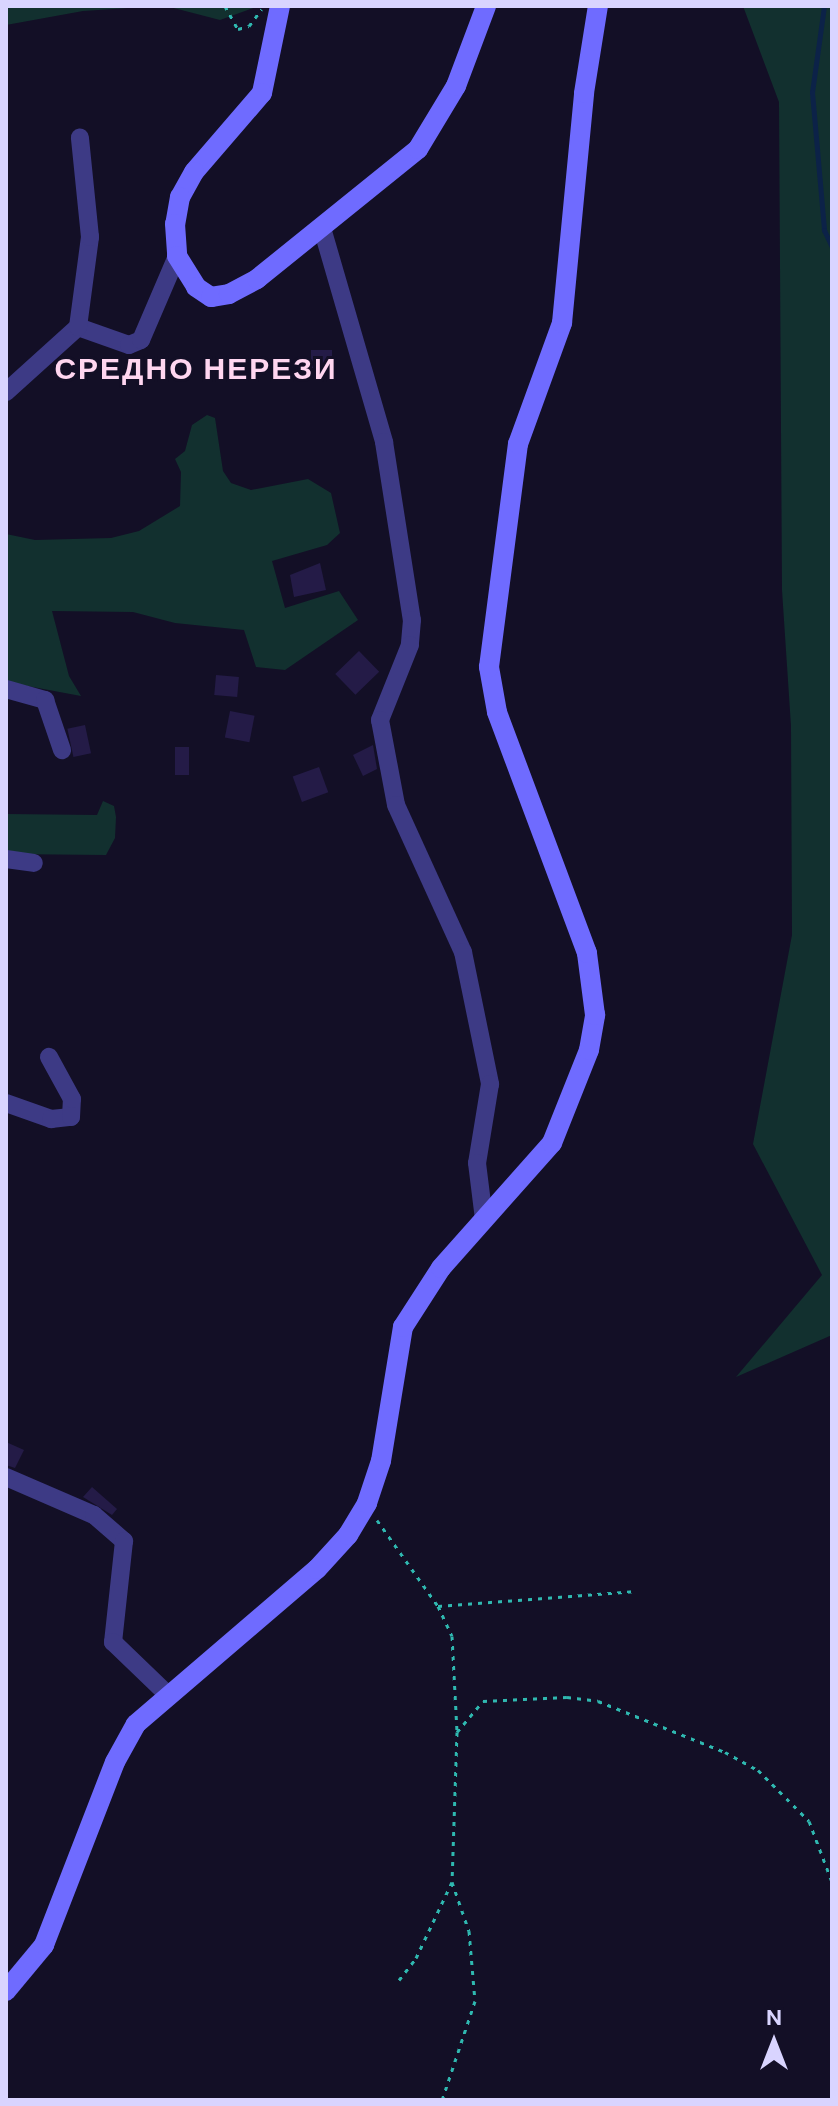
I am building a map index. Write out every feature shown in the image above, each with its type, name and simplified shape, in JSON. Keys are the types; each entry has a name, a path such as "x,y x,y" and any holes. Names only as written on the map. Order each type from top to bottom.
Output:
{"street":[{"path":"78,327 129,345 141,340 177,256 180,197 194,172 262,93 280,6"},
{"path":"177,256 196,287 211,297 229,294 400,168 433,129 456,86 486,6"},
{"path":"6,1991 44,1945 115,1762 136,1724 167,1694 317,1569 348,1535 367,1503 381,1461 403,1327 441,1268 552,1143 580,1079 595,1015 587,953 497,712 489,667 518,444 562,323 584,93 598,6"},
{"path":"6,392 78,327 90,237 80,138"},
{"path":"322,228 384,442 412,620 410,645 380,720 393,790 463,952 490,1084 477,1163 484,1219"},
{"path":"6,689 45,700 62,750"},
{"path":"6,859 34,863"},
{"path":"6,1103 51,1119 71,1117 72,1099 49,1057"},
{"path":"6,1477 94,1515 124,1541 123,1585 113,1642 167,1694"}],"path":[{"path":"225,6 238,29 249,26 264,6"},
{"path":"367,1503 438,1606 452,1636 457,1732 452,1882 469,1931 475,2001 442,2100"},
{"path":"438,1606 636,1591"},
{"path":"457,1732 483,1701 537,1696 598,1701 758,1770 809,1821 832,1882"},
{"path":"399,1980 416,1958 452,1882"}],"green space":[{"path":"6,6 159,6 83,11 6,25"},
{"path":"166,6 259,6 220,20"},
{"path":"743,6 832,6 832,1335 736,1377 822,1275 753,1144 792,935 791,726 782,590 779,102"},
{"path":"207,415 215,418 223,471 231,483 251,490 308,479 331,493 340,533 327,545 272,561 285,608 339,591 358,620 285,670 256,667 244,630 175,623 133,612 52,611 69,676 81,696 6,682 6,534 35,540 111,538 139,531 180,506 181,472 175,459 185,451 192,425"},
{"path":"103,801 114,806 116,817 115,838 106,855 6,854 6,814 97,815"}],"building":[{"path":"311,350 332,350 332,368 311,368"},
{"path":"320,563 326,590 294,597 290,575"},
{"path":"359,651 379,672 355,695 335,674"},
{"path":"216,675 239,677 237,697 214,695"},
{"path":"230,711 255,716 249,742 225,738"},
{"path":"85,725 91,753 73,757 67,729"},
{"path":"373,745 377,769 363,776 353,755"},
{"path":"175,747 189,747 189,775 175,775"},
{"path":"319,767 328,792 302,802 293,777"},
{"path":"6,1442 24,1450 15,1468 6,1465"},
{"path":"92,1487 117,1509 112,1515 83,1497"}],"waterway":[{"path":"824,6 812,92 824,230 832,247"}],"district":[{"name":"СРЕДНО НЕРЕЗИ","path":"196,369"}]}
